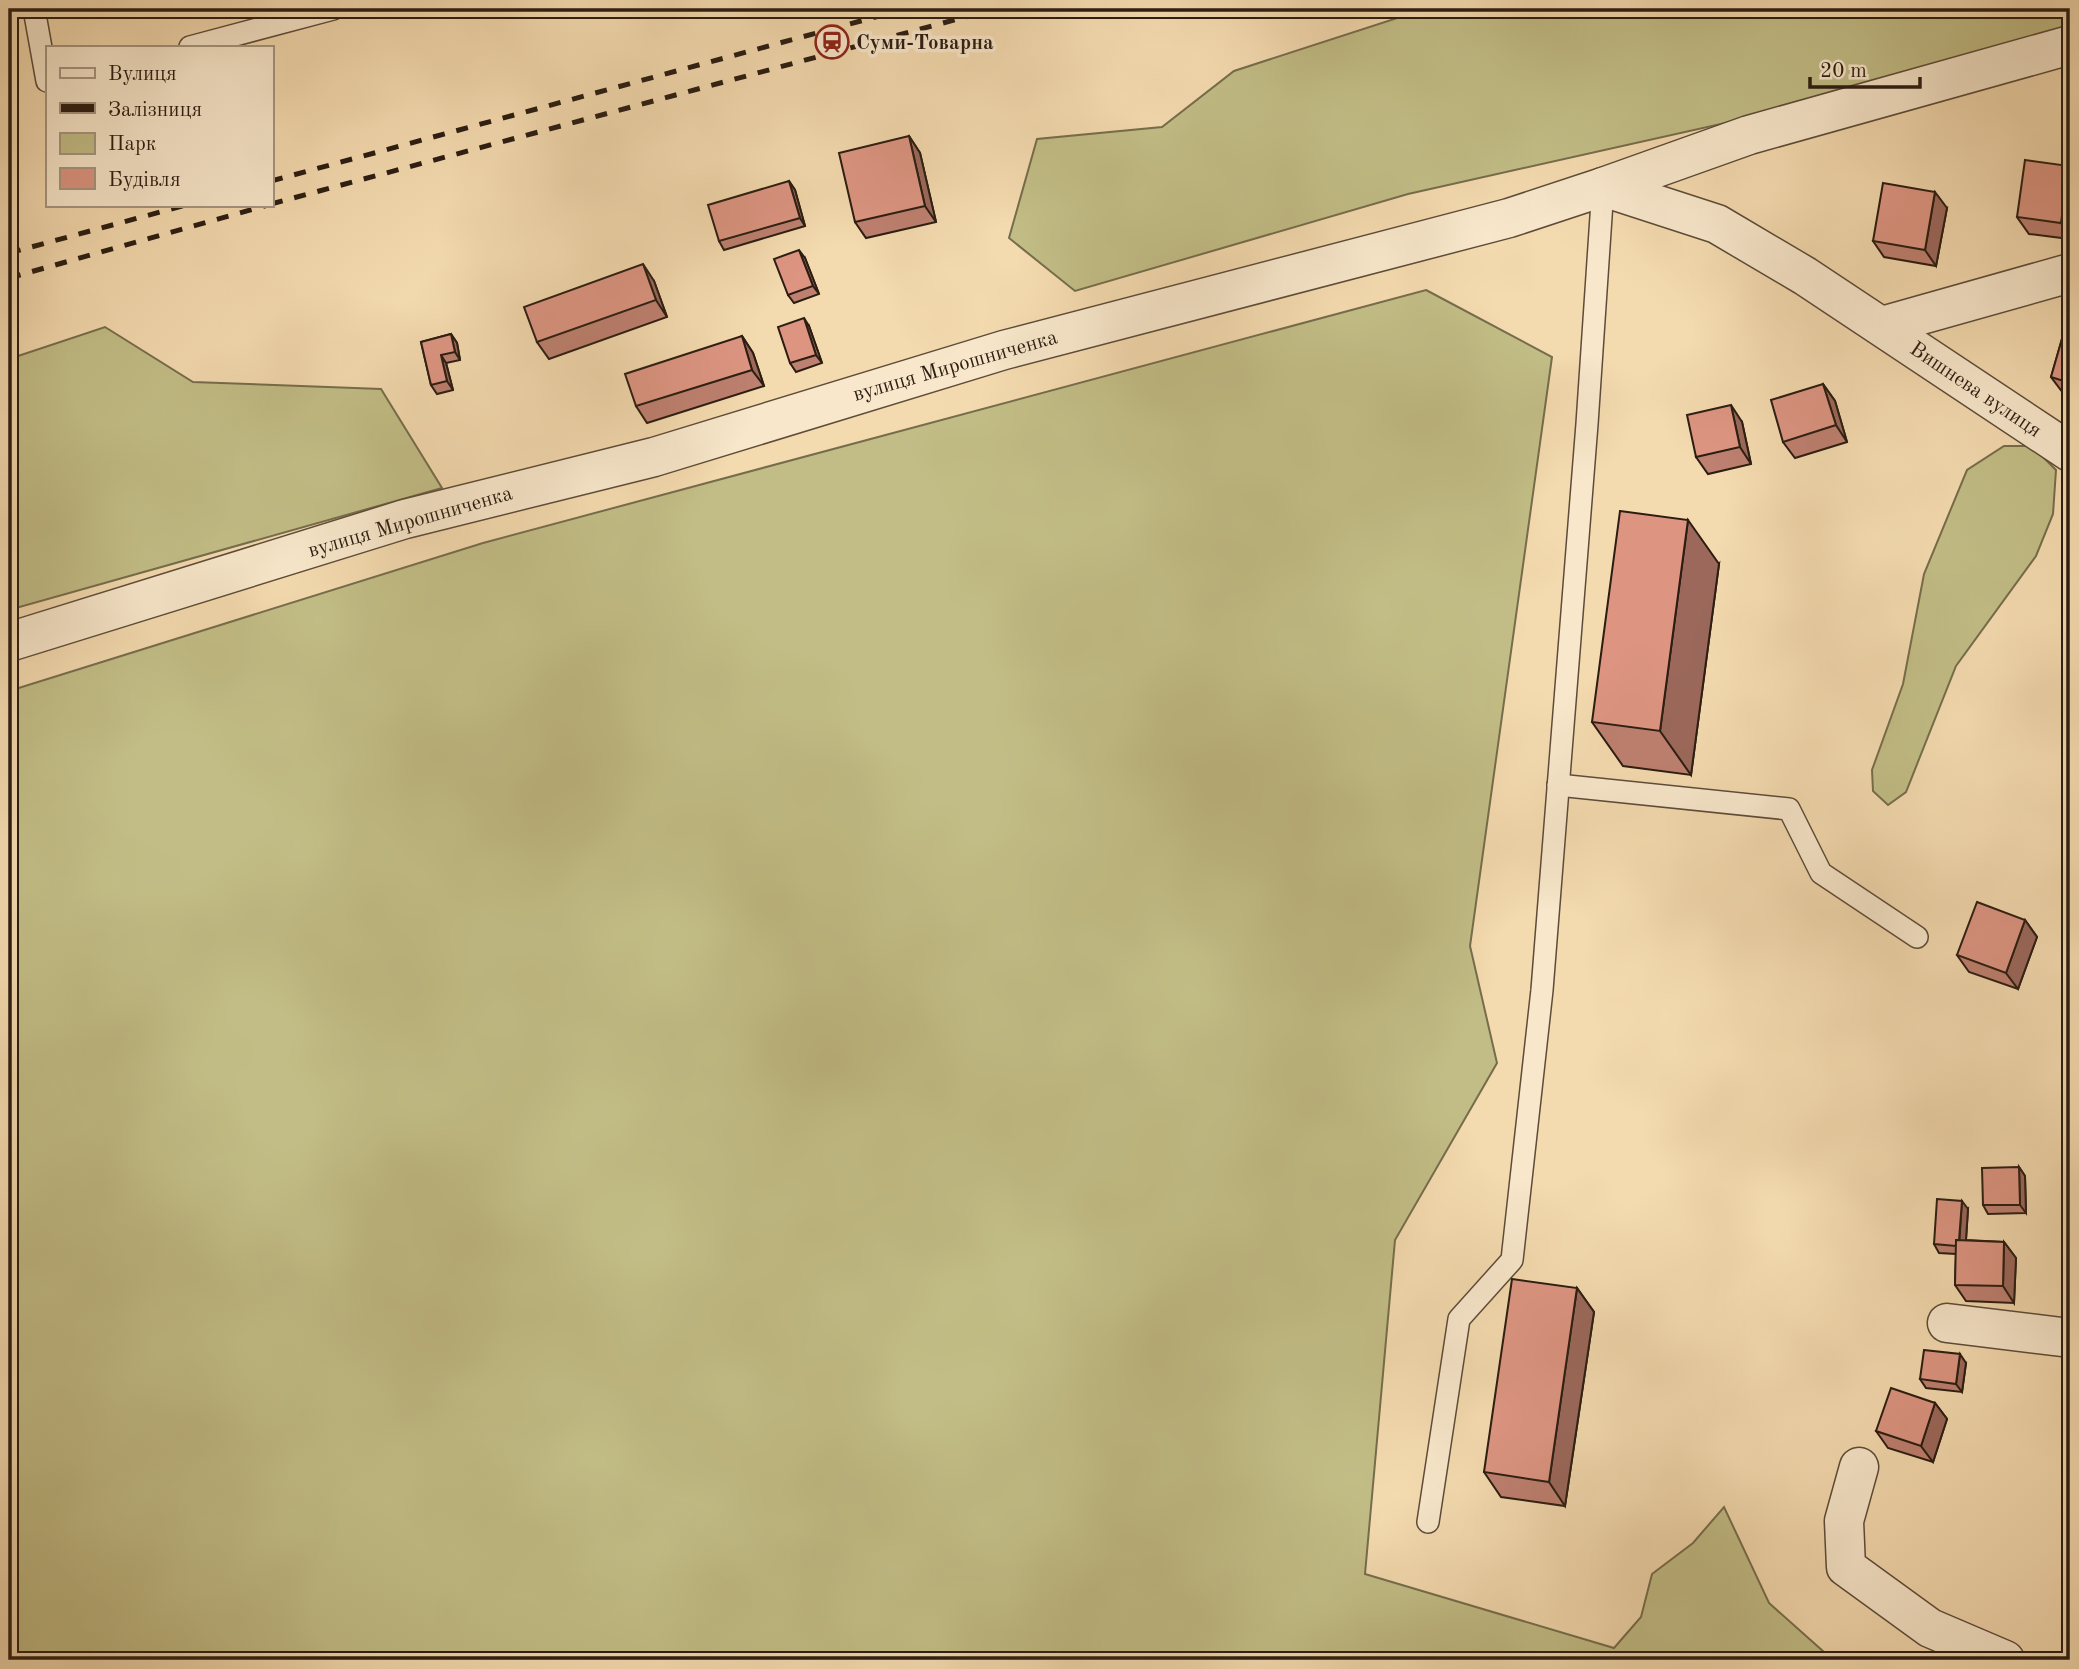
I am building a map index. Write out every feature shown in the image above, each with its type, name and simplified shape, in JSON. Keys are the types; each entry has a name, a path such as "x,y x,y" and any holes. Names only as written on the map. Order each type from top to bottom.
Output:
{"street":[{"name":"вулиця Мирошниченка","path":"9,642 405,519 654,457 1004,349 1509,218 1749,135 2070,45"},
{"path":"1603,187 1717,224 1882,326 2070,273"},
{"name":"Вишнева вулиця","path":"1882,326 2070,452"},
{"path":"1947,1323 2070,1338"},
{"path":"1859,1467 1844,1521 1846,1567 1930,1628 2006,1660"}],"lane":[{"path":"34,9 46,75"},
{"path":"194,46 333,9"},
{"path":"1427,1522 1459,1319 1512,1260 1542,990 1603,187"},
{"path":"1558,785 1789,809 1821,873 1917,937"}],"green space":[{"path":"1425,9 2070,9 2070,28 2015,58 1408,194 1075,291 1009,238 1037,139 1162,127 1234,71"},
{"path":"1426,290 1552,357 1470,946 1497,1063 1395,1240 1365,1574 1614,1648 1641,1617 1652,1574 1693,1543 1724,1507 1769,1603 1833,1660 9,1660 9,691 483,543"},
{"path":"105,327 193,382 381,389 442,488 9,610 9,359"},
{"path":"2004,446 2032,446 2056,470 2053,514 2036,556 1956,666 1906,792 1888,805 1873,791 1872,770 1903,684 1924,574 1967,470"}],"building":[{"path":"909,136 925,206 855,222 839,153"},
{"path":"2025,160 2069,166 2061,223 2017,217"},
{"path":"789,181 800,218 719,241 708,205"},
{"path":"1883,183 1935,192 1925,250 1873,241"},
{"path":"799,250 813,286 788,295 774,259"},
{"path":"643,264 656,300 537,342 524,307"},
{"path":"2070,311 2070,383 2051,377"},
{"path":"804,318 816,355 790,363 778,327"},
{"path":"451,334 455,352 441,355 447,381 431,385 421,342"},
{"path":"742,336 752,370 636,406 625,374"},
{"path":"1823,384 1836,425 1783,442 1771,400"},
{"path":"1731,405 1740,447 1696,457 1687,415"},
{"path":"1620,511 1688,520 1660,731 1592,722"},
{"path":"1977,902 2025,920 2006,973 1957,955"},
{"path":"2019,1167 2020,1205 1983,1205 1982,1168"},
{"path":"1937,1199 1962,1201 1959,1240 1956,1240 1956,1246 1934,1244"},
{"path":"1956,1240 2004,1242 2003,1286 1955,1285"},
{"path":"1512,1279 1577,1288 1549,1482 1484,1472"},
{"path":"1924,1350 1960,1354 1956,1384 1920,1379"},
{"path":"1891,1388 1935,1403 1921,1446 1876,1431"}],"railway":[{"path":"273,180 905,9"},
{"path":"273,203 995,9"},
{"path":"9,253 182,206"},
{"path":"9,278 264,206"}],"place":[{"name":"Суми-Товарна","path":"832,42"}]}
